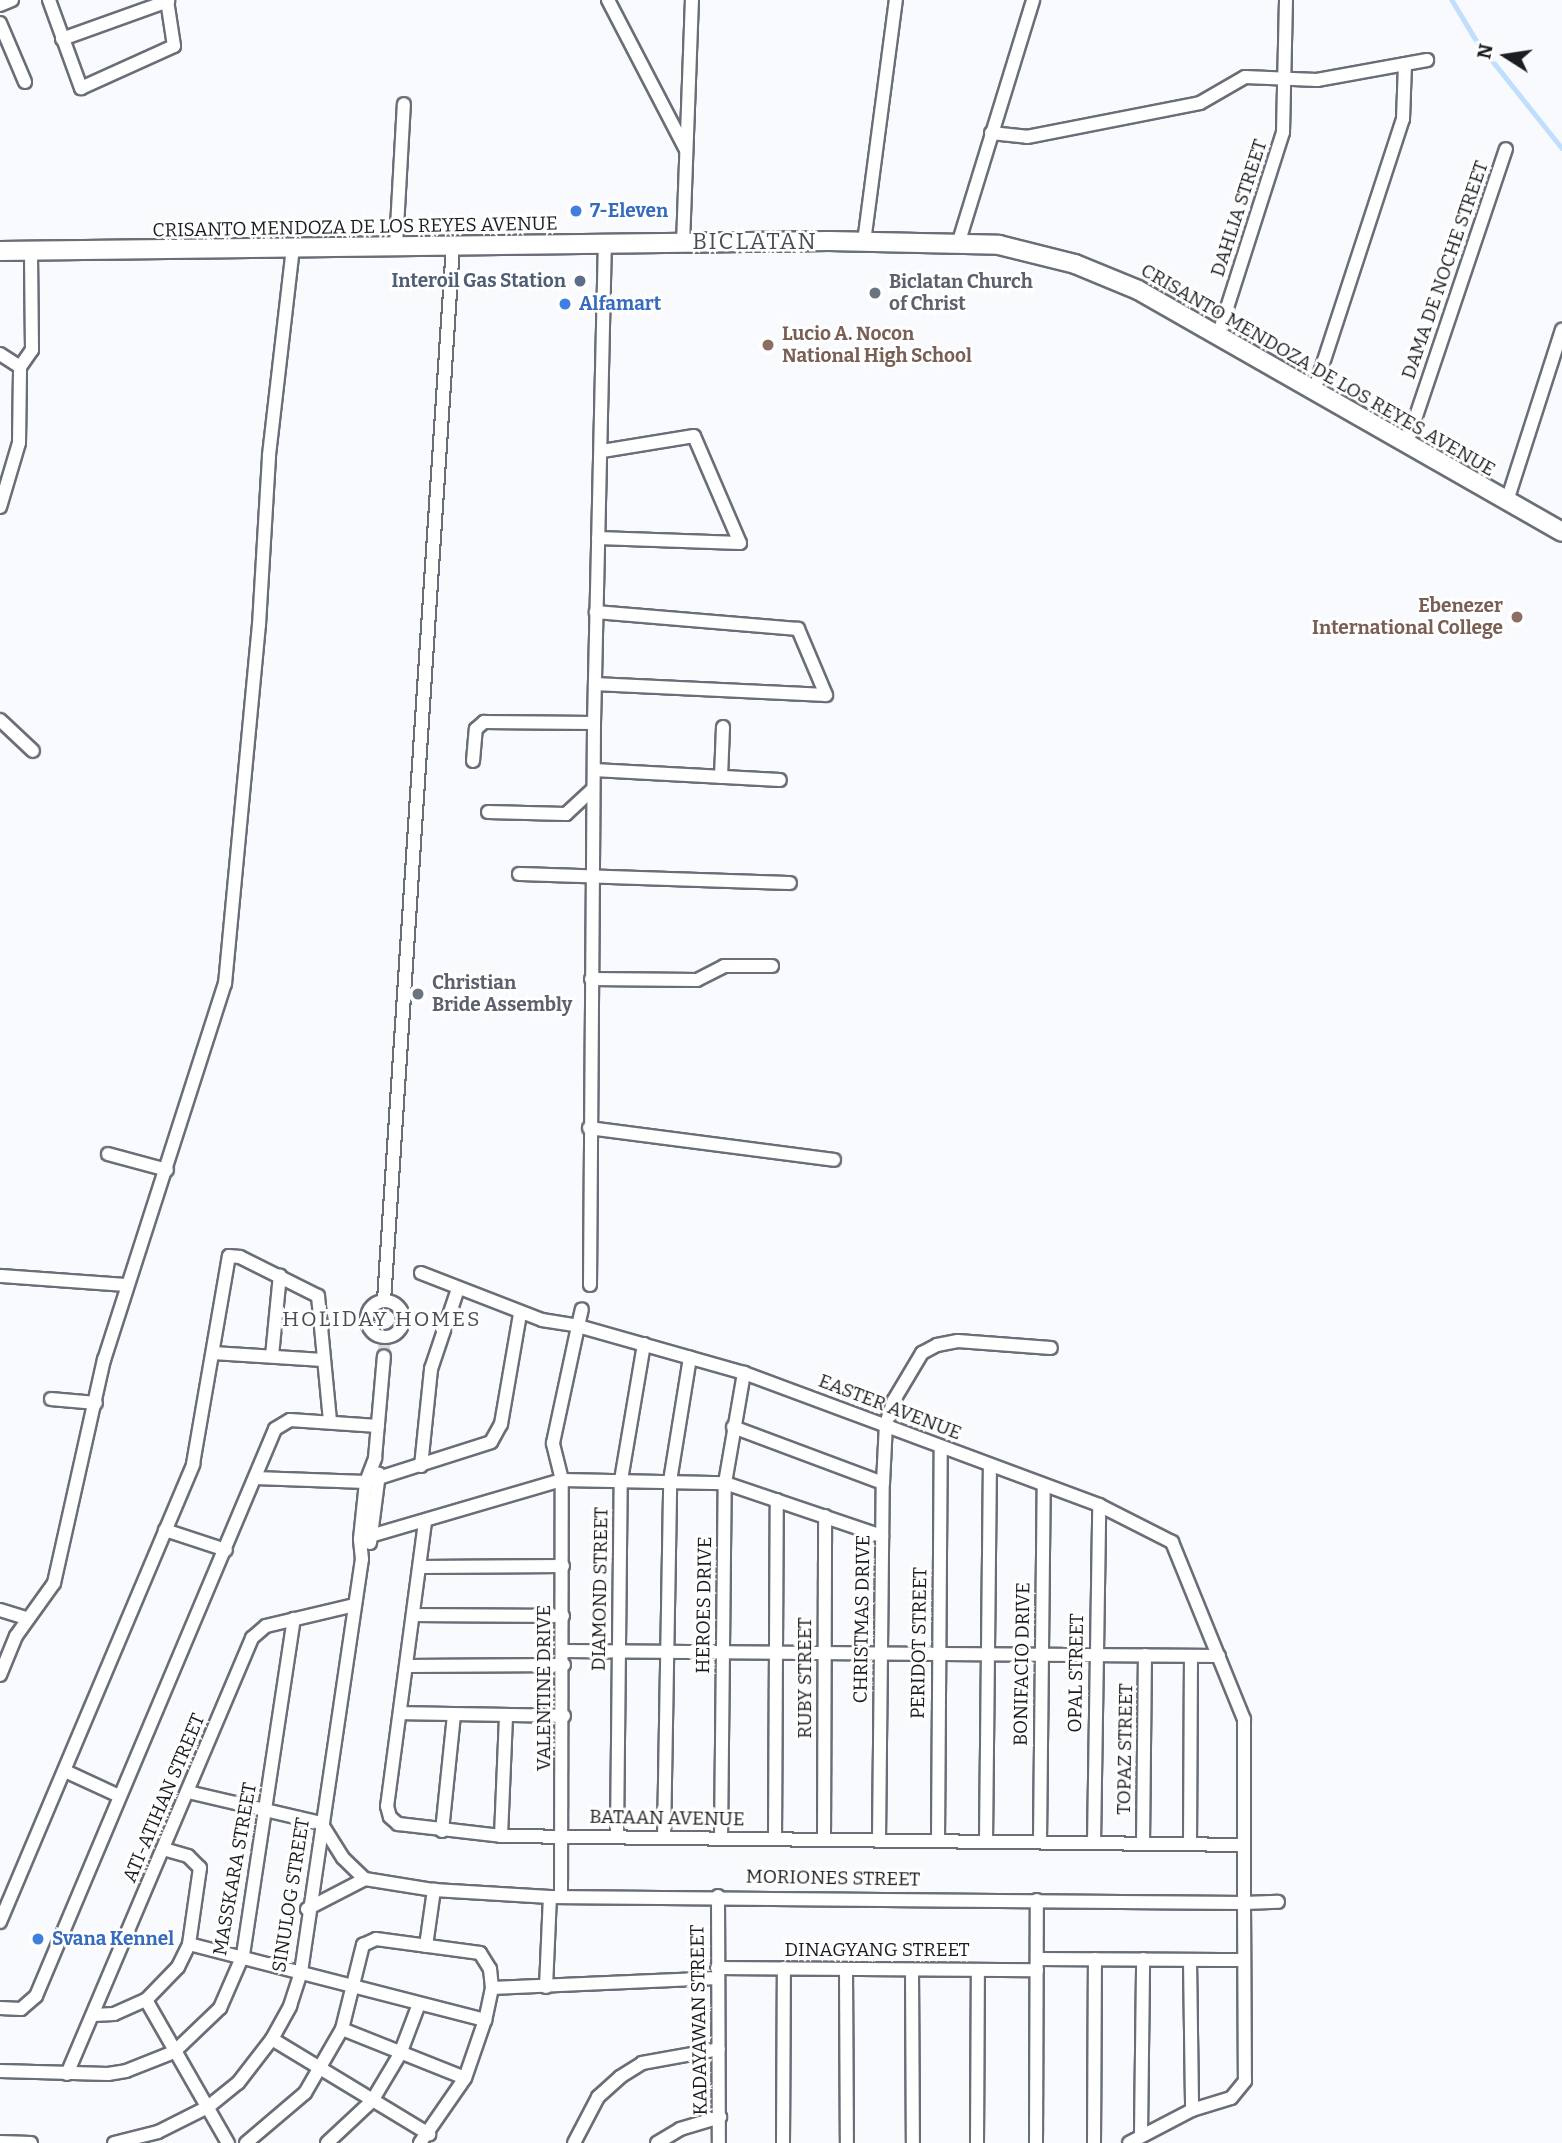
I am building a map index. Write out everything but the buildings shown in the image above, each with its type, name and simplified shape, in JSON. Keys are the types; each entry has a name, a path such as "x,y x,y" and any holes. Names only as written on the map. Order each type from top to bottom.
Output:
{"main road":[{"name":"CRISANTO MENDOZA DE LOS REYES AVENUE","path":"0,251 960,241 999,245 1075,264 1138,290 1315,388 1562,532"}],"street":[{"path":"0,5 12,0"},
{"path":"48,0 62,39 81,88 174,46 167,1 62,39"},
{"path":"608,0 687,150"},
{"path":"683,244 692,0"},
{"path":"864,242 896,0"},
{"path":"960,241 1033,0"},
{"name":"DAHLIA STREET","path":"1218,336 1283,132 1286,0"},
{"path":"0,23 25,82"},
{"path":"991,133 1027,137 1200,103 1245,77 1317,80 1427,60"},
{"path":"1315,388 1403,119 1405,64"},
{"path":"396,246 404,104"},
{"name":"DAMA DE NOCHE STREET","path":"1407,443 1506,149"},
{"path":"590,1285 594,684 602,451 605,245"},
{"path":"384,1301 453,246"},
{"path":"0,1675 27,1618 47,1598 54,1583 127,1285 167,1170 228,965 269,455 293,247"},
{"path":"0,507 19,443 20,367 32,350 31,251"},
{"path":"1507,501 1562,330"},
{"path":"0,354 20,367"},
{"path":"598,538 740,543 694,436 602,451"},
{"path":"594,684 826,695 798,629 596,612"},
{"path":"0,720 33,751"},
{"path":"473,761 476,729 484,722 594,723"},
{"path":"721,777 723,727"},
{"path":"594,770 780,780"},
{"path":"488,812 566,814 593,789"},
{"path":"519,874 593,879 657,877 790,883"},
{"path":"592,979 697,979 724,966 772,966"},
{"path":"589,1128 834,1160"},
{"path":"108,1154 167,1170"},
{"path":"0,1922 193,1464 213,1353 225,1261 229,1256 240,1256 318,1296 330,1421"},
{"name":"EASTER AVENUE","path":"421,1273 520,1314 578,1326 744,1373 886,1424 1044,1487 1099,1505 1172,1542 1244,1719 1244,1903"},
{"path":"272,1356 279,1275"},
{"path":"0,1276 127,1285"},
{"path":"421,1466 431,1368 458,1289"},
{"path":"366,1539 366,1482 375,1458 384,1346 399,1330 402,1314 384,1301"},
{"path":"384,1301 377,1303 368,1316 372,1331 384,1346"},
{"path":"562,1480 553,1443 582,1309"},
{"path":"255,1478 366,1482 380,1480 496,1436 520,1314"},
{"name":"CHRISTMAS DRIVE","path":"879,1840 883,1483 886,1424 894,1400 922,1353 937,1345 958,1341 1051,1348"},
{"name":"DIAMOND STREET","path":"617,1837 621,1480 644,1344"},
{"path":"213,1353 323,1360"},
{"path":"664,1838 670,1481 690,1358"},
{"name":"HEROES DRIVE","path":"721,1839 725,1483 744,1373"},
{"path":"51,1399 96,1403"},
{"path":"0,2008 21,2010 36,1996 119,1796 281,1422 330,1421 378,1426"},
{"path":"733,1427 883,1483"},
{"name":"PERIDOT STREET","path":"937,1841 941,1447"},
{"path":"366,1539 380,1480 375,1458"},
{"path":"986,1841 990,1466"},
{"path":"366,1539 562,1480 725,1483 882,1536"},
{"name":"VALENTINE DRIVE","path":"546,1987 561,1836 564,1716 562,1480"},
{"name":"BONIFACIO DRIVE","path":"1040,1841 1044,1487"},
{"path":"775,1839 773,1653 777,1500"},
{"name":"OPAL STREET","path":"1094,1842 1099,1505"},
{"name":"RUBY STREET","path":"824,1839 825,1516"},
{"name":"BATAAN AVENUE","path":"425,1522 400,1713 390,1817 398,1824 501,1836 1244,1845"},
{"path":"165,1530 226,1550"},
{"name":"SINULOG STREET","path":"114,2143 158,2132 208,2107 238,2083 272,2039 290,2006 301,1972 307,1909 366,1539"},
{"path":"420,1567 563,1566"},
{"name":"ATI-ATIHAN STREET","path":"67,2074 252,1638 266,1626 355,1605"},
{"path":"0,1610 27,1618"},
{"path":"413,1615 563,1616"},
{"name":"MASSKARA STREET","path":"0,2071 67,2074 126,2071 174,2052 220,2008 243,1955 294,1619"},
{"path":"564,1651 1219,1656"},
{"name":"TOPAZ STREET","path":"1143,1843 1145,1655"},
{"path":"1189,1844 1191,1656"},
{"path":"406,1665 564,1665"},
{"path":"400,1713 564,1716"},
{"path":"442,1831 454,1715"},
{"path":"501,1836 506,1716"},
{"path":"65,1771 119,1796"},
{"path":"188,1792 321,1823 343,1858 365,1879 307,1909"},
{"path":"93,2015 114,2014 146,2000 178,1967 189,1944 200,1868 188,1856 164,1849"},
{"name":"MORIONES STREET","path":"365,1879 434,1890 556,1897 718,1896 1278,1902"},
{"path":"426,1946 434,1890"},
{"name":"KADAYAWAN STREET","path":"718,1896 719,2143"},
{"path":"1036,2143 1037,1900"},
{"path":"1129,2143 1192,2110 1231,2098 1245,2081 1244,1903"},
{"path":"246,2143 290,2110 320,2069 342,2029 367,1940 480,1953 488,1961 492,1988 485,2020 466,2078 424,2139 372,2101 320,2069 272,2039"},
{"path":"189,1944 243,1955 485,2020"},
{"path":"1094,2143 1095,1959"},
{"name":"DINAGYANG STREET","path":"492,1988 546,1987 784,1968 978,1970 1095,1959 1244,1960"},
{"path":"1142,2134 1143,1959"},
{"path":"1190,1960 1192,2110"},
{"path":"783,2143 784,1968"},
{"path":"846,1970 847,2143"},
{"path":"912,1970 913,2143"},
{"path":"977,2143 978,1970"},
{"path":"146,2000 228,2143"},
{"path":"327,2143 372,2101 400,2054 419,2004"},
{"path":"342,2029 466,2078"},
{"path":"574,2143 598,2097 620,2077 642,2063 719,2049"},
{"path":"657,2143 680,2129 720,2117"},
{"path":"0,2142 31,2143"}],"waterway":[{"path":"1452,0 1476,40 1562,148"}],"tunnel":[{"path":"384,1345 384,1356"}],"place":[{"name":"7-Eleven","path":"576,211"},
{"name":"Interoil Gas Station","path":"580,281"},
{"name":"Biclatan Church of Christ","path":"875,293"},
{"name":"Alfamart","path":"565,304"},
{"name":"Lucio A. Nocon National High School","path":"768,345"},
{"name":"Ebenezer International College","path":"1517,617"},
{"name":"Christian Bride Assembly","path":"418,994"},
{"name":"Svana Kennel","path":"38,1939"}],"district":[{"name":"BICLATAN","path":"755,241"},
{"name":"HOLIDAY HOMES","path":"382,1319"}]}
